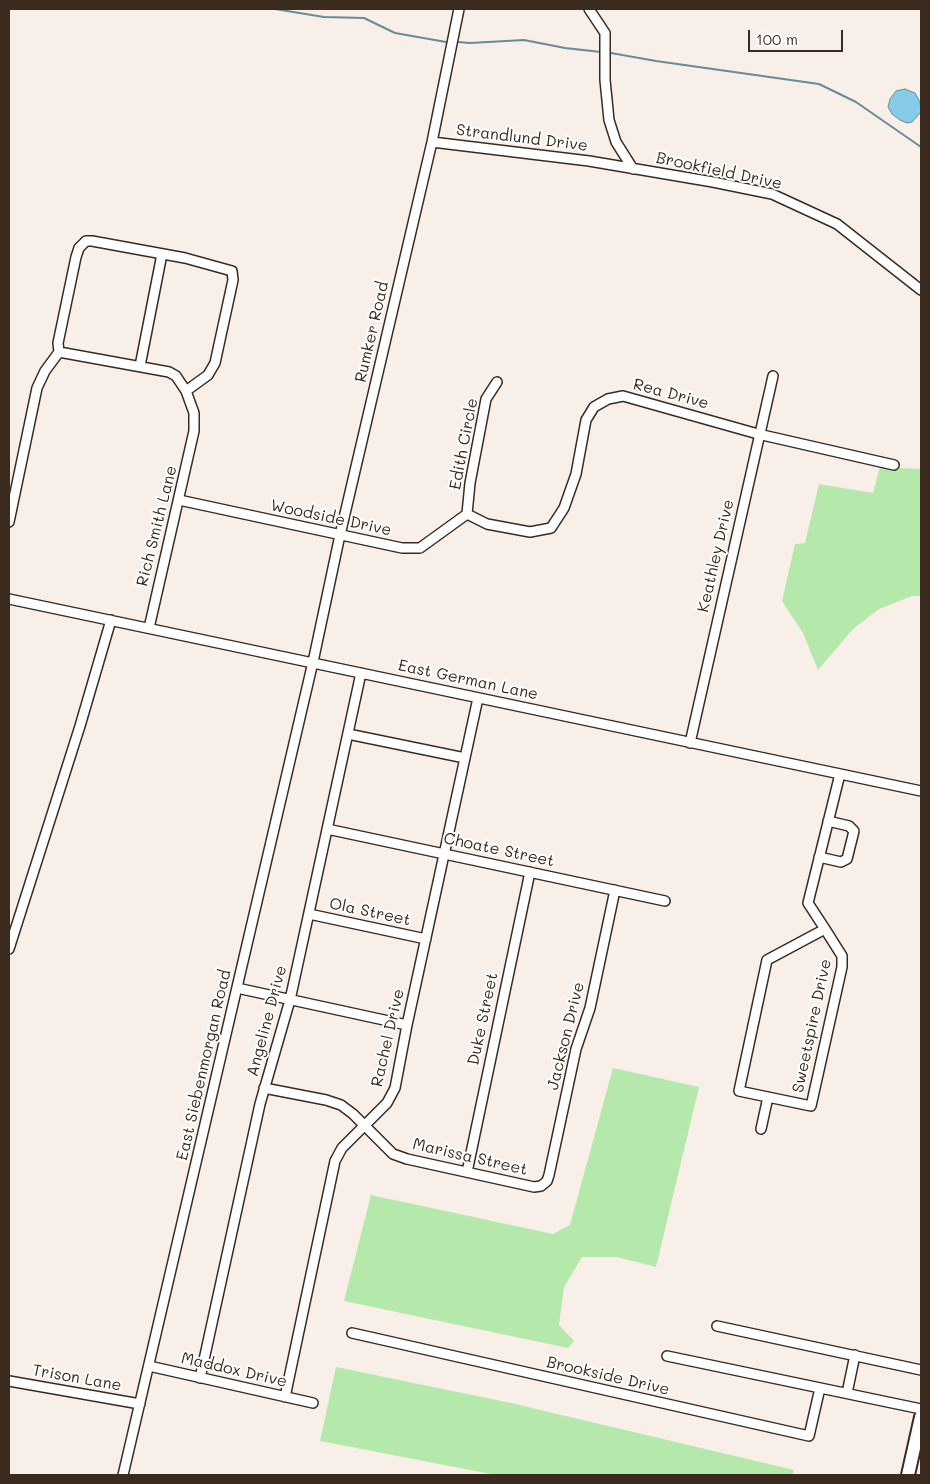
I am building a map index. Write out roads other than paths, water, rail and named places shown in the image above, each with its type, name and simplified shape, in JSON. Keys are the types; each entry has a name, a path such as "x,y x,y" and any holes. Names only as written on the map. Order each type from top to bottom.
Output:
{"highway":[{"path":"908,1475 921,1417"}],"street":[{"name":"Rumker Road","path":"313,662 340,536 432,142 459,9"},
{"name":"Brookfield Drive","path":"589,9 605,34 606,80 610,120 616,142 633,169"},
{"name":"Strandlund Drive","path":"432,142 608,165"},
{"name":"Brookfield Drive","path":"608,165 713,182 772,194 837,224 921,290"},
{"path":"86,241 201,262 232,271 233,280 215,363 208,375 186,391 176,376 168,372 60,352 58,343 79,248 86,241"},
{"path":"140,366 162,254"},
{"path":"9,522 37,388 45,370 60,352"},
{"name":"Keathley Drive","path":"690,743 772,376"},
{"name":"Edith Circle","path":"467,514 470,483 486,399 497,382"},
{"name":"Rich Smith Lane","path":"149,628 194,431 194,413 186,391"},
{"name":"Rea Drive","path":"467,514 488,524 530,532 551,528 564,508 576,474 586,420 594,407 608,399 623,396 758,434 894,465"},
{"name":"Woodside Drive","path":"179,500 402,548 420,548 467,514"},
{"name":"East German Lane","path":"9,599 921,791"},
{"path":"9,949 80,726 111,620"},
{"name":"East Siebenmorgan Road","path":"123,1475 313,662"},
{"name":"Angeline Drive","path":"200,1378 264,1088 290,1000 360,672"},
{"name":"Rachel Drive","path":"285,1397 335,1161 342,1148 387,1103 395,1088 478,698"},
{"path":"348,734 465,758"},
{"path":"828,821 849,826 854,832 850,850 845,861 819,856 840,774"},
{"name":"Choate Street","path":"328,829 665,901"},
{"name":"Sweetspire Drive","path":"768,1097 811,1106 842,967 842,956 808,903 819,856"},
{"name":"Duke Street","path":"466,1172 530,872"},
{"name":"Jackson Drive","path":"541,1186 547,1181 549,1175 576,1049 590,1008 615,890"},
{"name":"Ola Street","path":"309,914 426,939"},
{"path":"761,1129 768,1097 739,1091 767,960 825,929"},
{"path":"237,988 407,1025"},
{"name":"Marissa Street","path":"264,1088 326,1100 341,1105 392,1154 534,1187 541,1186"},
{"path":"718,1326 921,1370"},
{"name":"Brookside Drive","path":"352,1333 810,1436 820,1388"},
{"path":"847,1393 855,1355"},
{"name":"Brookside Drive","path":"667,1356 921,1409"},
{"name":"Maddox Drive","path":"149,1366 313,1403"},
{"name":"Trison Lane","path":"9,1381 140,1404"}],"water":[{"path":"905,89 915,93 920,102 921,112 912,122 907,123 892,114 888,107 890,99 896,91"}],"waterway":[{"path":"275,9 324,17 364,18 395,33 446,42"},
{"path":"458,42 524,40 565,48 601,52"},
{"path":"611,53 819,84 856,102 921,147"}]}
